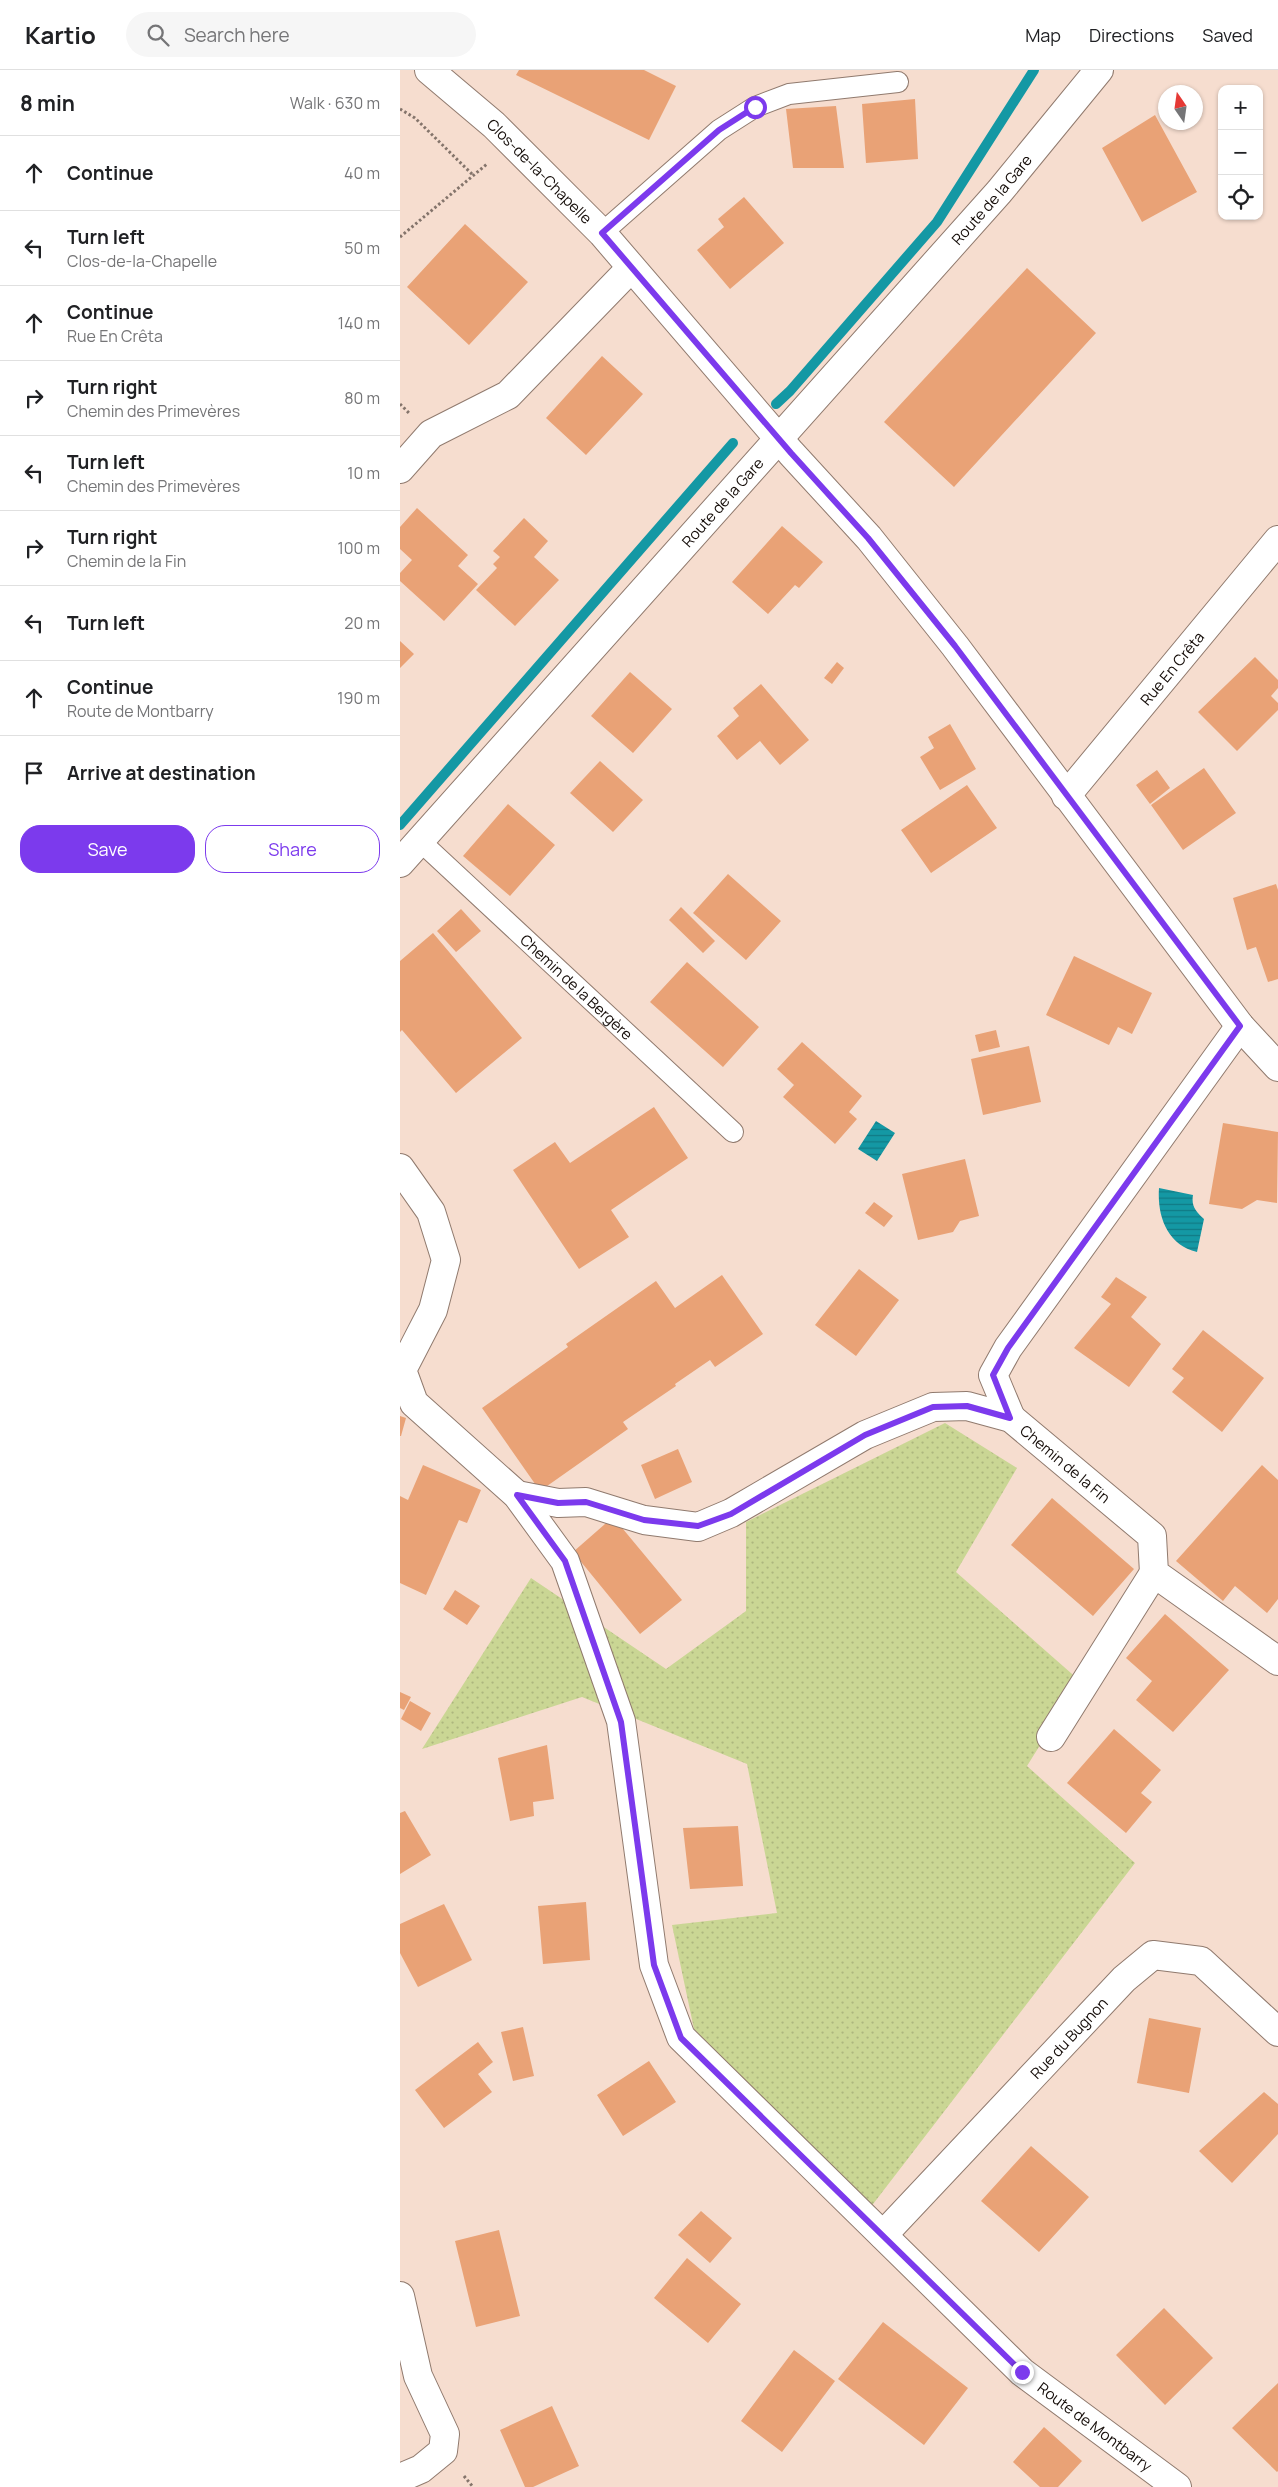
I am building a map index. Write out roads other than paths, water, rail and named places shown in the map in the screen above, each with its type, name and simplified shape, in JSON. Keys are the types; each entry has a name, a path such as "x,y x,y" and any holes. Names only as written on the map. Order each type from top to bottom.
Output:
{"street":[{"name":"Clos-de-la-Chapelle","path":"429,70 494,125 602,233 780,440"},
{"name":"Route de la Gare","path":"400,863 1000,192 1099,70"},
{"path":"400,469 431,434 508,394 631,268"},
{"path":"780,440 868,538 943,630 1240,1026 1278,1067"},
{"name":"Rue En Crêta","path":"1066,796 1278,540"},
{"path":"1010,1418 993,1375 1008,1348 1240,1026"},
{"name":"Route de Montbarry","path":"400,1168 431,1212 446,1260 433,1310 402,1370 414,1403 517,1495 565,1561 621,1722 654,1965 681,2038 1022,2372 1177,2487"},
{"name":"Chemin de la Fin","path":"517,1495 558,1503 586,1502 644,1520 698,1526 731,1514 865,1435 933,1407 967,1406 1010,1418 1152,1536 1154,1573"},
{"path":"1051,1737 1154,1573 1278,1661"},
{"name":"Rue du Bugnon","path":"883,2235 1124,1979 1153,1955 1201,1961 1278,2032"},
{"path":"400,2296 418,2376 445,2434 443,2451 422,2469 400,2478"}],"lane":[{"path":"602,233 719,130 755,107 789,94 898,82"},
{"name":"Chemin de la Bergère","path":"420,841 733,1132"}],"water":[{"path":"876,1121 895,1133 877,1161 858,1149"},
{"path":"1159,1188 1193,1195 1195,1208 1204,1219 1197,1252 1178,1243 1166,1228 1160,1209"}],"waterway":[{"path":"776,404 790,391 937,222 1034,70"},
{"path":"400,825 733,443"}]}
